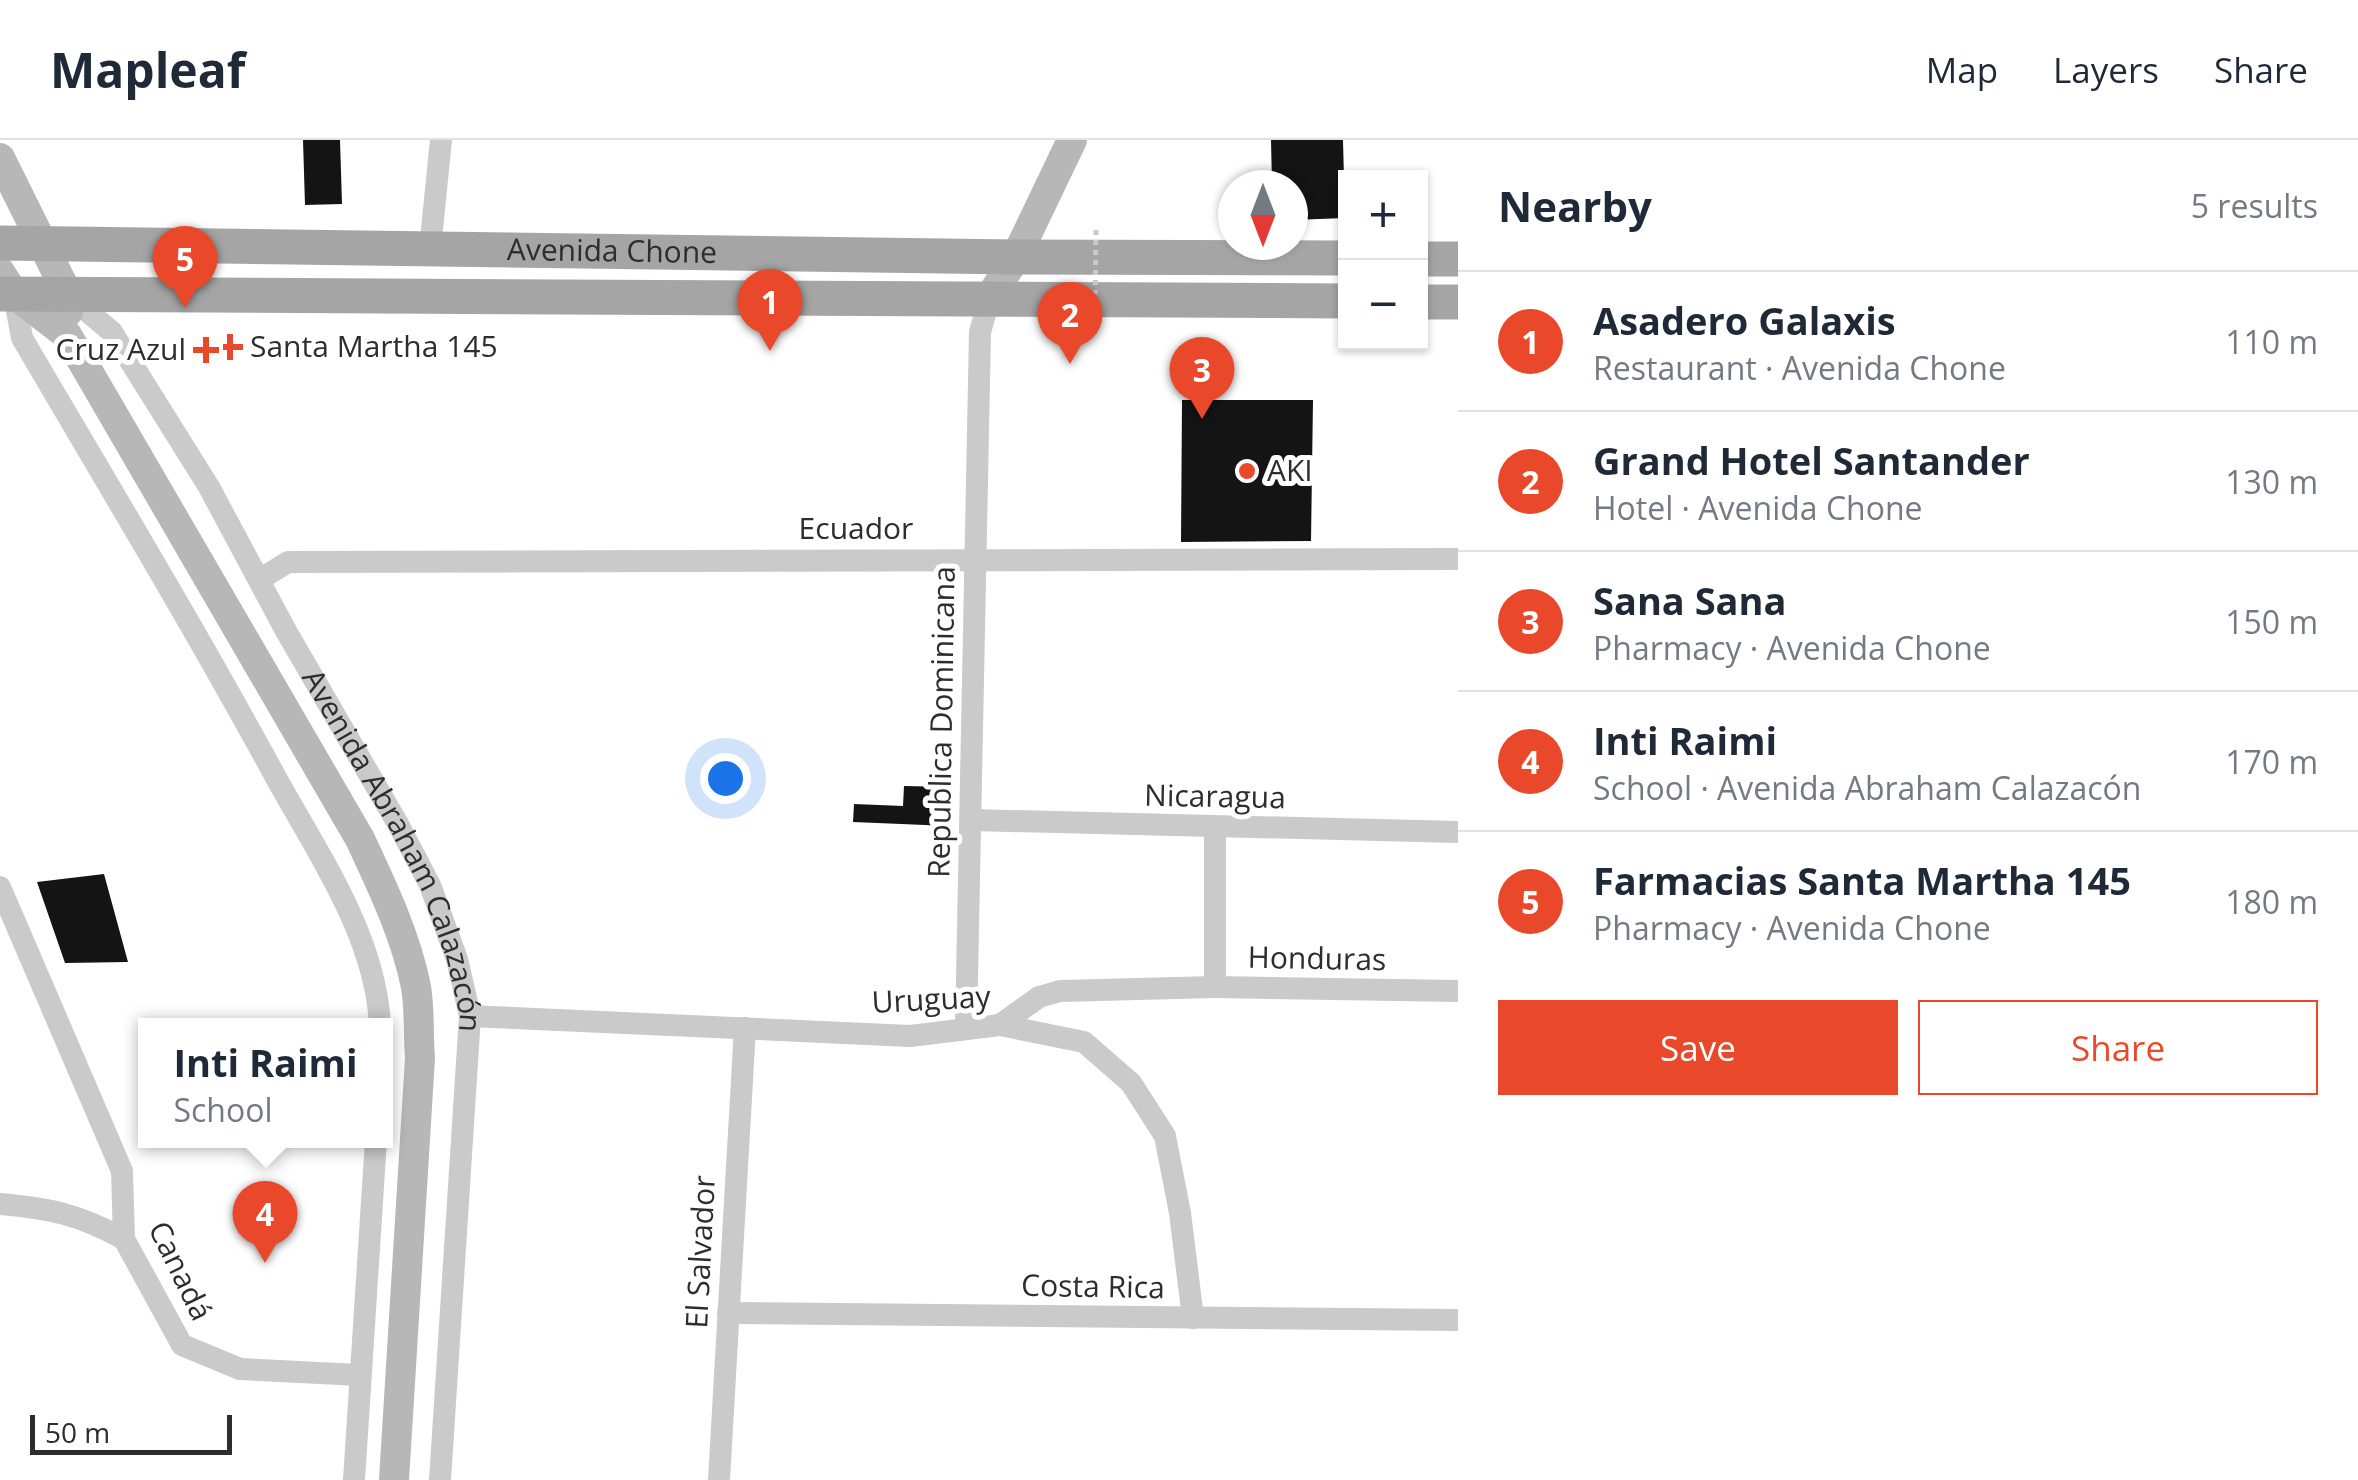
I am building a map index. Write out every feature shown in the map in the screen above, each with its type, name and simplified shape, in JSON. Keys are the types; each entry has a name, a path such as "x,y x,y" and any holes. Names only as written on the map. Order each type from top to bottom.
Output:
{"main road":[{"path":"990,298 1016,257 1072,140"},
{"name":"Avenida Abraham Calazacón","path":"0,158 68,295 67,335"},
{"name":"Avenida Chone","path":"0,243 1338,258"},
{"path":"1428,258 1458,259"},
{"name":"Avenida Chone","path":"5,287 68,295 1338,301"},
{"name":"Avenida Abraham Calazacón","path":"5,287 67,335 360,840 386,897 409,963 416,990 420,1058 394,1480"},
{"path":"1428,302 1458,302"}],"street":[{"path":"430,249 441,140"},
{"name":"Avenida Abraham Calazacón","path":"5,287 22,338 215,664 352,917 378,1018"},
{"name":"Avenida Abraham Calazacón","path":"68,295 112,332 209,487 430,885 457,959 470,1016 440,1480"},
{"name":"Republica Dominicana","path":"966,1028 980,332 990,298"},
{"name":"Ecuador","path":"259,580 288,562 1458,558"},
{"name":"Nicaragua","path":"971,820 1458,832"},
{"name":"Honduras","path":"1215,828 1215,987 1458,991"},
{"name":"Canadá","path":"0,887 122,1171 124,1240 182,1345 240,1368 358,1375"},
{"path":"1000,1025 1039,997 1060,992 1215,987"},
{"name":"Uruguay","path":"470,1016 910,1036 1000,1025 1084,1042 1132,1082 1165,1136 1180,1212 1193,1318"},
{"name":"El Salvador","path":"718,1480 744,1028"},
{"path":"354,1480 375,1148"},
{"path":"0,1204 55,1209 86,1219 124,1240"},
{"name":"Costa Rica","path":"728,1313 1458,1320"}],"path":[{"path":"1095,315 1096,227"}],"building":[{"path":"303,140 340,140 342,204 305,205"},
{"path":"1271,140 1343,140 1344,170 1338,170 1338,218 1308,219 1308,170 1272,170"},
{"name":"AKI","path":"1182,400 1313,400 1311,541 1181,542"},
{"path":"904,786 951,787 949,826 853,822 854,804 903,806"},
{"path":"104,874 128,962 65,963 37,882"}],"place":[{"name":"Farmacias Santa Martha 145","path":"185,308"},
{"name":"Santa Martha 145","path":"230,347"},
{"name":"Cruz Azul","path":"206,350"},
{"name":"Asadero Galaxis","path":"770,351"},
{"name":"Grand Hotel Santander","path":"1070,364"},
{"name":"Sana Sana","path":"1202,419"},
{"name":"AKI","path":"1247,471"},
{"name":"Inti Raimi","path":"265,1263"}]}
